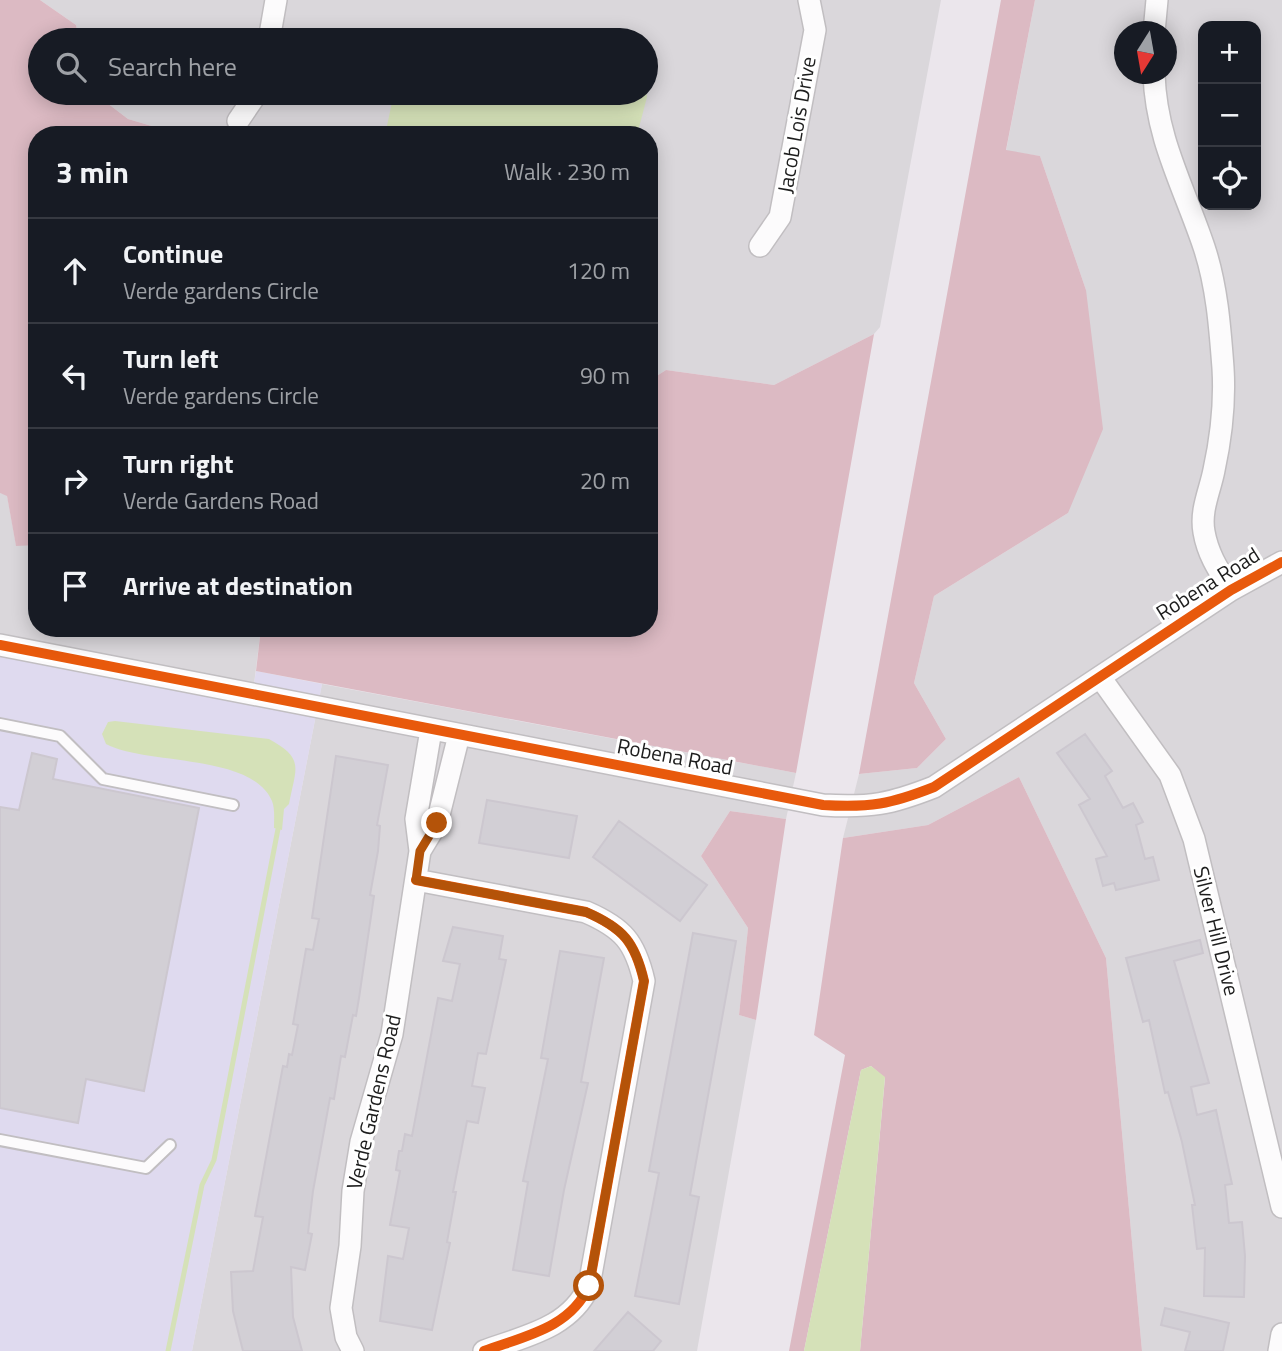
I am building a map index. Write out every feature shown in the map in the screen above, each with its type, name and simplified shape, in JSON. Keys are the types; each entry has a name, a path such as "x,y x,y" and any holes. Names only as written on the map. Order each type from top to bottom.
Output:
{"street":[{"path":"271,28 276,0"},
{"name":"Jacob Lois Drive","path":"760,246 780,217 815,30 809,0"},
{"path":"1155,21 1157,0"},
{"path":"1155,84 1161,131 1176,180 1204,248 1220,315 1224,377 1220,430 1214,471 1204,505 1203,530 1212,560 1231,590"},
{"path":"238,121 249,105"},
{"name":"Robena Road","path":"0,645 823,805 859,807 893,803 934,787 1231,590 1282,562"},
{"name":"Silver Hill Drive","path":"1100,677 1170,775 1194,839 1281,1194"},
{"name":"Verde Gardens Road","path":"353,1351 346,1336 341,1308 350,1246 353,1191 361,1142 391,1034 420,851 416,819 431,730"},
{"name":"Verde Gardens Road","path":"420,851 437,823 459,735"},
{"path":"416,880 586,912 611,923 628,939 639,957 644,981 589,1286 582,1303 550,1328 485,1351"},
{"path":"1279,1351 1282,1334"}],"lane":[{"path":"0,724 60,736 103,779 233,805"},
{"path":"0,1139 146,1168 170,1144"}],"shaded area":[{"path":"0,0 40,0 77,28 28,28 28,105 110,105 128,119 152,126 28,126 28,545 16,546 7,496 0,493"},
{"path":"40,0 941,0 880,327 874,334 774,385 666,370 658,375 658,126 152,126 128,119 110,105 658,105 658,28 77,28"},
{"path":"1001,0 1035,0 1006,150 1040,156 1086,290 1103,429 1068,513 934,596 914,683 946,739 917,768 859,774"},
{"path":"1035,0 1282,0 1282,1351 1142,1351 1106,958 1019,777 928,825 843,838 859,774 917,768 946,739 914,683 934,596 1068,513 1086,290 1040,156 1006,151"},
{"path":"391,105 645,105 639,126 387,126"},
{"path":"874,334 796,773 256,671 260,637 658,637 658,375 666,370 774,385"},
{"path":"0,493 7,495 16,545 28,545 28,637 260,637 254,684 0,636"},
{"path":"0,636 254,684 256,671 322,684 192,1351 0,1351"},
{"path":"322,684 796,773 786,819 730,811 701,856 748,928 739,1015 756,1020 697,1351 192,1351"},
{"path":"108,722 269,739 280,746 288,752 295,765 289,804 284,809 282,830 274,828 273,804 261,786 243,775 221,767 123,751 106,744 102,734"},
{"path":"1019,777 1106,958 1142,1351 860,1351 885,1078 871,1066 861,1070 804,1351 789,1351 845,1055 814,1035 843,838 928,825"},
{"path":"730,811 786,819 756,1020 739,1015 748,928 701,856"},
{"path":"871,1066 885,1077 860,1351 804,1351 861,1070"}],"building":[{"path":"1085,734 1112,771 1105,776 1123,808 1133,803 1143,822 1136,825 1145,859 1153,857 1159,880 1116,890 1114,883 1103,886 1096,859 1107,856 1079,805 1090,799 1057,753"},
{"path":"32,753 57,759 53,779 199,808 144,1091 86,1079 78,1123 0,1108 0,807 19,810"},
{"path":"336,756 388,765 377,825 380,826 378,851 370,895 374,896 359,998 345,1057 341,1056 334,1099 330,1098 313,1191 308,1233 312,1234 305,1270 291,1267 293,1317 302,1351 243,1351 233,1311 231,1272 253,1271 263,1217 255,1216 283,1066 287,1067 289,1054 292,1055 298,1025 293,1024 306,949 313,950 319,919 312,918"},
{"path":"487,800 577,816 569,858 479,843"},
{"path":"619,821 707,885 680,921 593,857"},
{"path":"453,927 503,936 499,959 506,960 486,1054 478,1053 472,1086 485,1088 478,1123 467,1121 453,1192 456,1192 447,1242 450,1243 432,1330 380,1321 388,1256 403,1259 409,1228 390,1225 400,1171 396,1170 399,1151 402,1151 405,1134 412,1136 438,998 452,1001 460,964 443,961"},
{"path":"693,933 736,941 690,1195 699,1197 679,1304 635,1296 659,1173 649,1171"},
{"path":"1200,940 1203,953 1174,961 1209,1083 1191,1087 1197,1115 1216,1110 1232,1184 1225,1185 1229,1223 1242,1222 1244,1297 1204,1296 1205,1248 1197,1249 1192,1205 1195,1205 1182,1142 1168,1092 1165,1093 1149,1020 1143,1022 1126,958"},
{"path":"560,951 604,958 581,1082 588,1083 564,1190 549,1276 513,1270 528,1182 523,1181 548,1059 541,1058"},
{"path":"1165,1308 1229,1323 1223,1351 1185,1351 1190,1332 1161,1325"},
{"path":"628,1312 661,1341 653,1351 594,1351"}],"waterway":[{"path":"168,1351 202,1185 214,1160 278,829"}],"cycle path":[{"path":"0,645 823,805 854,806 892,801 934,787 1231,590 1282,562"},
{"path":"416,880 586,912 609,924 626,938 636,956 644,981 589,1286 581,1300 558,1321 545,1329 484,1351"}],"route":[{"path":"437,823 420,851 416,880 586,912 611,923 628,939 639,957 644,981 589,1286"}]}
